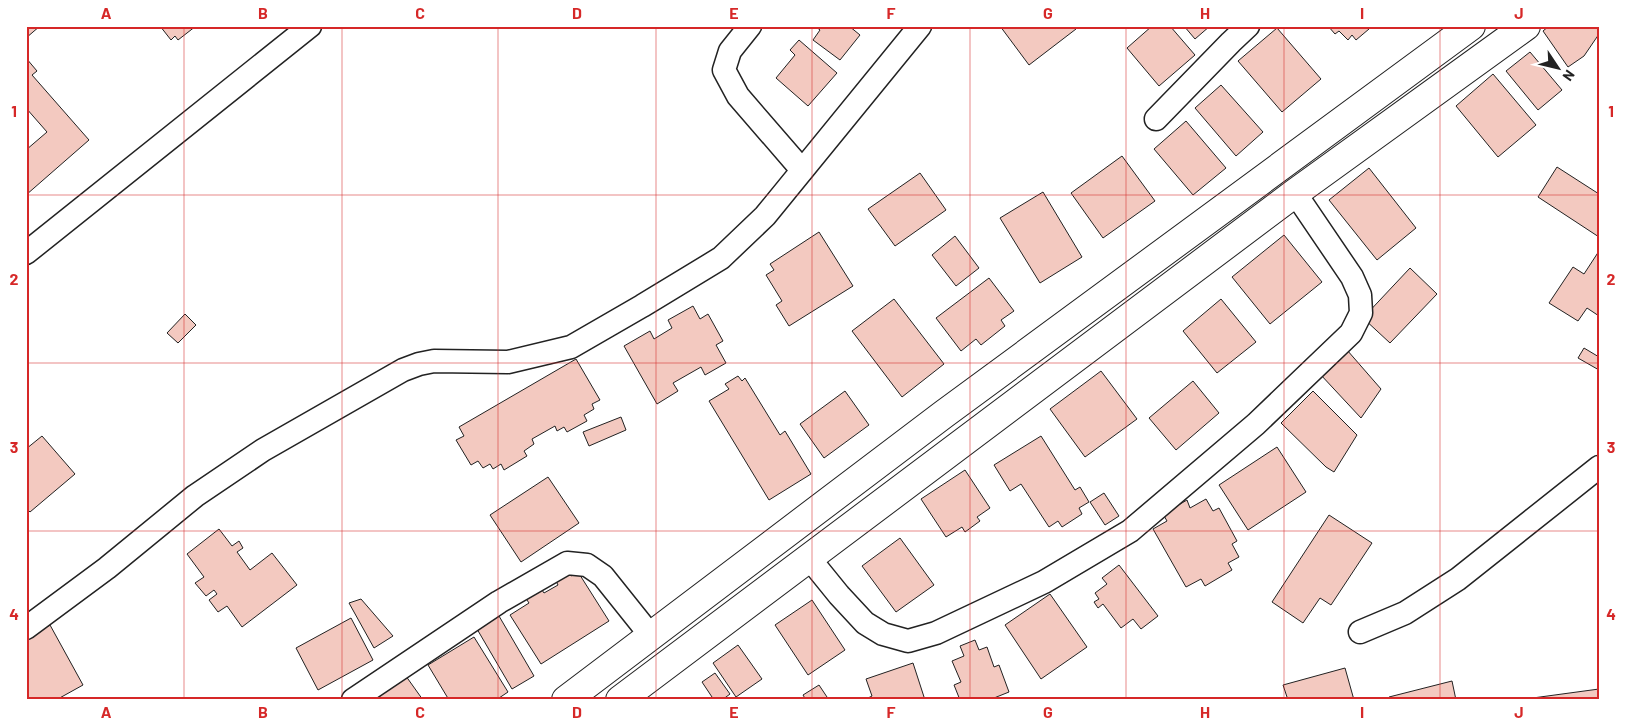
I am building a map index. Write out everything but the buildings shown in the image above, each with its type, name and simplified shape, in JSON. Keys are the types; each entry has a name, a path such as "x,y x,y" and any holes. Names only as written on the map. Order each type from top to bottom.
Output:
{"street":[{"path":"26,254 310,26"},
{"path":"750,26 730,51 724,70 738,96 802,170"},
{"path":"26,628 107,568 195,496 263,450 402,370 434,361 508,362 571,347 721,258 765,216 920,26"},
{"path":"1156,119 1248,26"},
{"path":"566,700 944,414 1471,26"},
{"path":"620,700 1295,193 1526,26"},
{"path":"809,558 839,596 865,622 883,634 908,641 936,633 1044,582 1130,531 1256,424 1351,333 1361,313 1360,295 1352,277 1295,193"},
{"path":"1360,632 1405,613 1458,579 1599,467"},
{"path":"353,700 499,602 567,563 587,566 603,576 651,636"}]}
